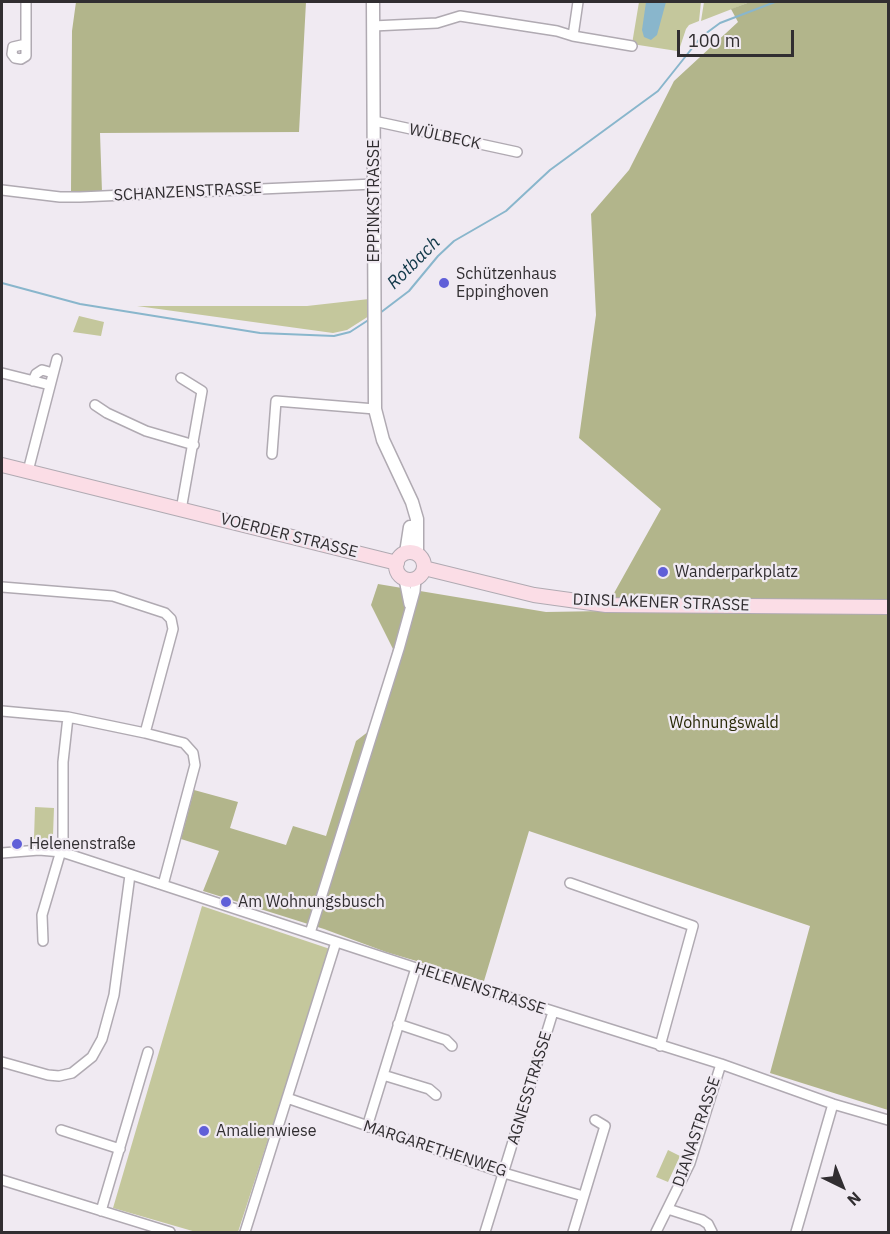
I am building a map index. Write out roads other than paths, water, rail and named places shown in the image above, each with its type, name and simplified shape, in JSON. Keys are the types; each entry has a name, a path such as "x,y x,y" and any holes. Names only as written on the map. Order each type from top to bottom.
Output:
{"main road":[{"name":"VOERDER STRASSE","path":"2,465 181,510 407,557"},
{"path":"407,557 423,560 420,575 398,572 407,557"},
{"name":"DINSLAKENER STRASSE","path":"420,575 606,605 888,607"}],"street":[{"path":"13,47 14,56 21,59 27,54 26,2"},
{"name":"EPPINKSTRASSE","path":"373,2 375,409 383,440 412,502 417,519 407,557"},
{"path":"573,36 578,2"},
{"path":"373,26 437,23 460,16 557,31 632,46"},
{"path":"2,45 13,47 26,44"},
{"name":"WÜLBECK","path":"374,121 517,152"},
{"name":"SCHANZENSTRASSE","path":"2,190 80,197 374,184"},
{"path":"28,471 57,359"},
{"path":"33,381 36,374 42,370 53,373"},
{"path":"2,373 50,385"},
{"path":"181,378 202,391 181,510"},
{"path":"272,454 276,400 375,409"},
{"path":"95,405 146,431 194,445"},
{"path":"310,933 420,575"},
{"path":"2,587 113,597 165,613 171,619 173,629 145,733"},
{"path":"2,711 68,717 184,743 193,753 195,765 164,885"},
{"path":"43,941 42,915 62,852 63,762 68,717"},
{"name":"HELENENSTRASSE","path":"2,853 39,850 62,852 888,1120"},
{"path":"2,1062 59,1076 72,1073 92,1057 102,1039 114,995 130,875"},
{"path":"570,883 693,926 660,1046"},
{"path":"245,1233 336,942"},
{"path":"367,1127 416,968"},
{"name":"AGNESSTRASSE","path":"485,1233 553,1012"},
{"path":"398,1024 446,1040 452,1046"},
{"path":"101,1211 148,1052"},
{"name":"DIANASTRASSE","path":"656,1233 690,1163 721,1064"},
{"path":"383,1074 429,1089 436,1095"},
{"name":"MARGARETHENWEG","path":"287,1098 504,1173 583,1196"},
{"path":"796,1233 833,1104"},
{"path":"573,1233 605,1125 596,1120"},
{"path":"60,1130 120,1149"},
{"path":"2,1180 170,1233"},
{"path":"668,1209 702,1220 708,1224 712,1233"}],"water":[{"path":"646,2 666,2 657,35 651,40 644,37 642,30"}],"waterway":[{"name":"Rotbach","path":"380,313 409,291 438,256 454,241 506,211 550,170 658,91 701,37 720,23 775,2"},
{"name":"Rotbach","path":"2,283 80,304 260,333 334,336 350,332 370,319"}],"place":[{"name":"Schützenhaus Eppinghoven","path":"444,283"},
{"name":"Wanderparkplatz","path":"663,572"},
{"name":"Helenenstraße","path":"17,844"},
{"name":"Am Wohnungsbusch","path":"226,902"},
{"name":"Amalienwiese","path":"204,1131"}],"park label":[{"name":"Wohnungswald","path":"724,723"}]}
